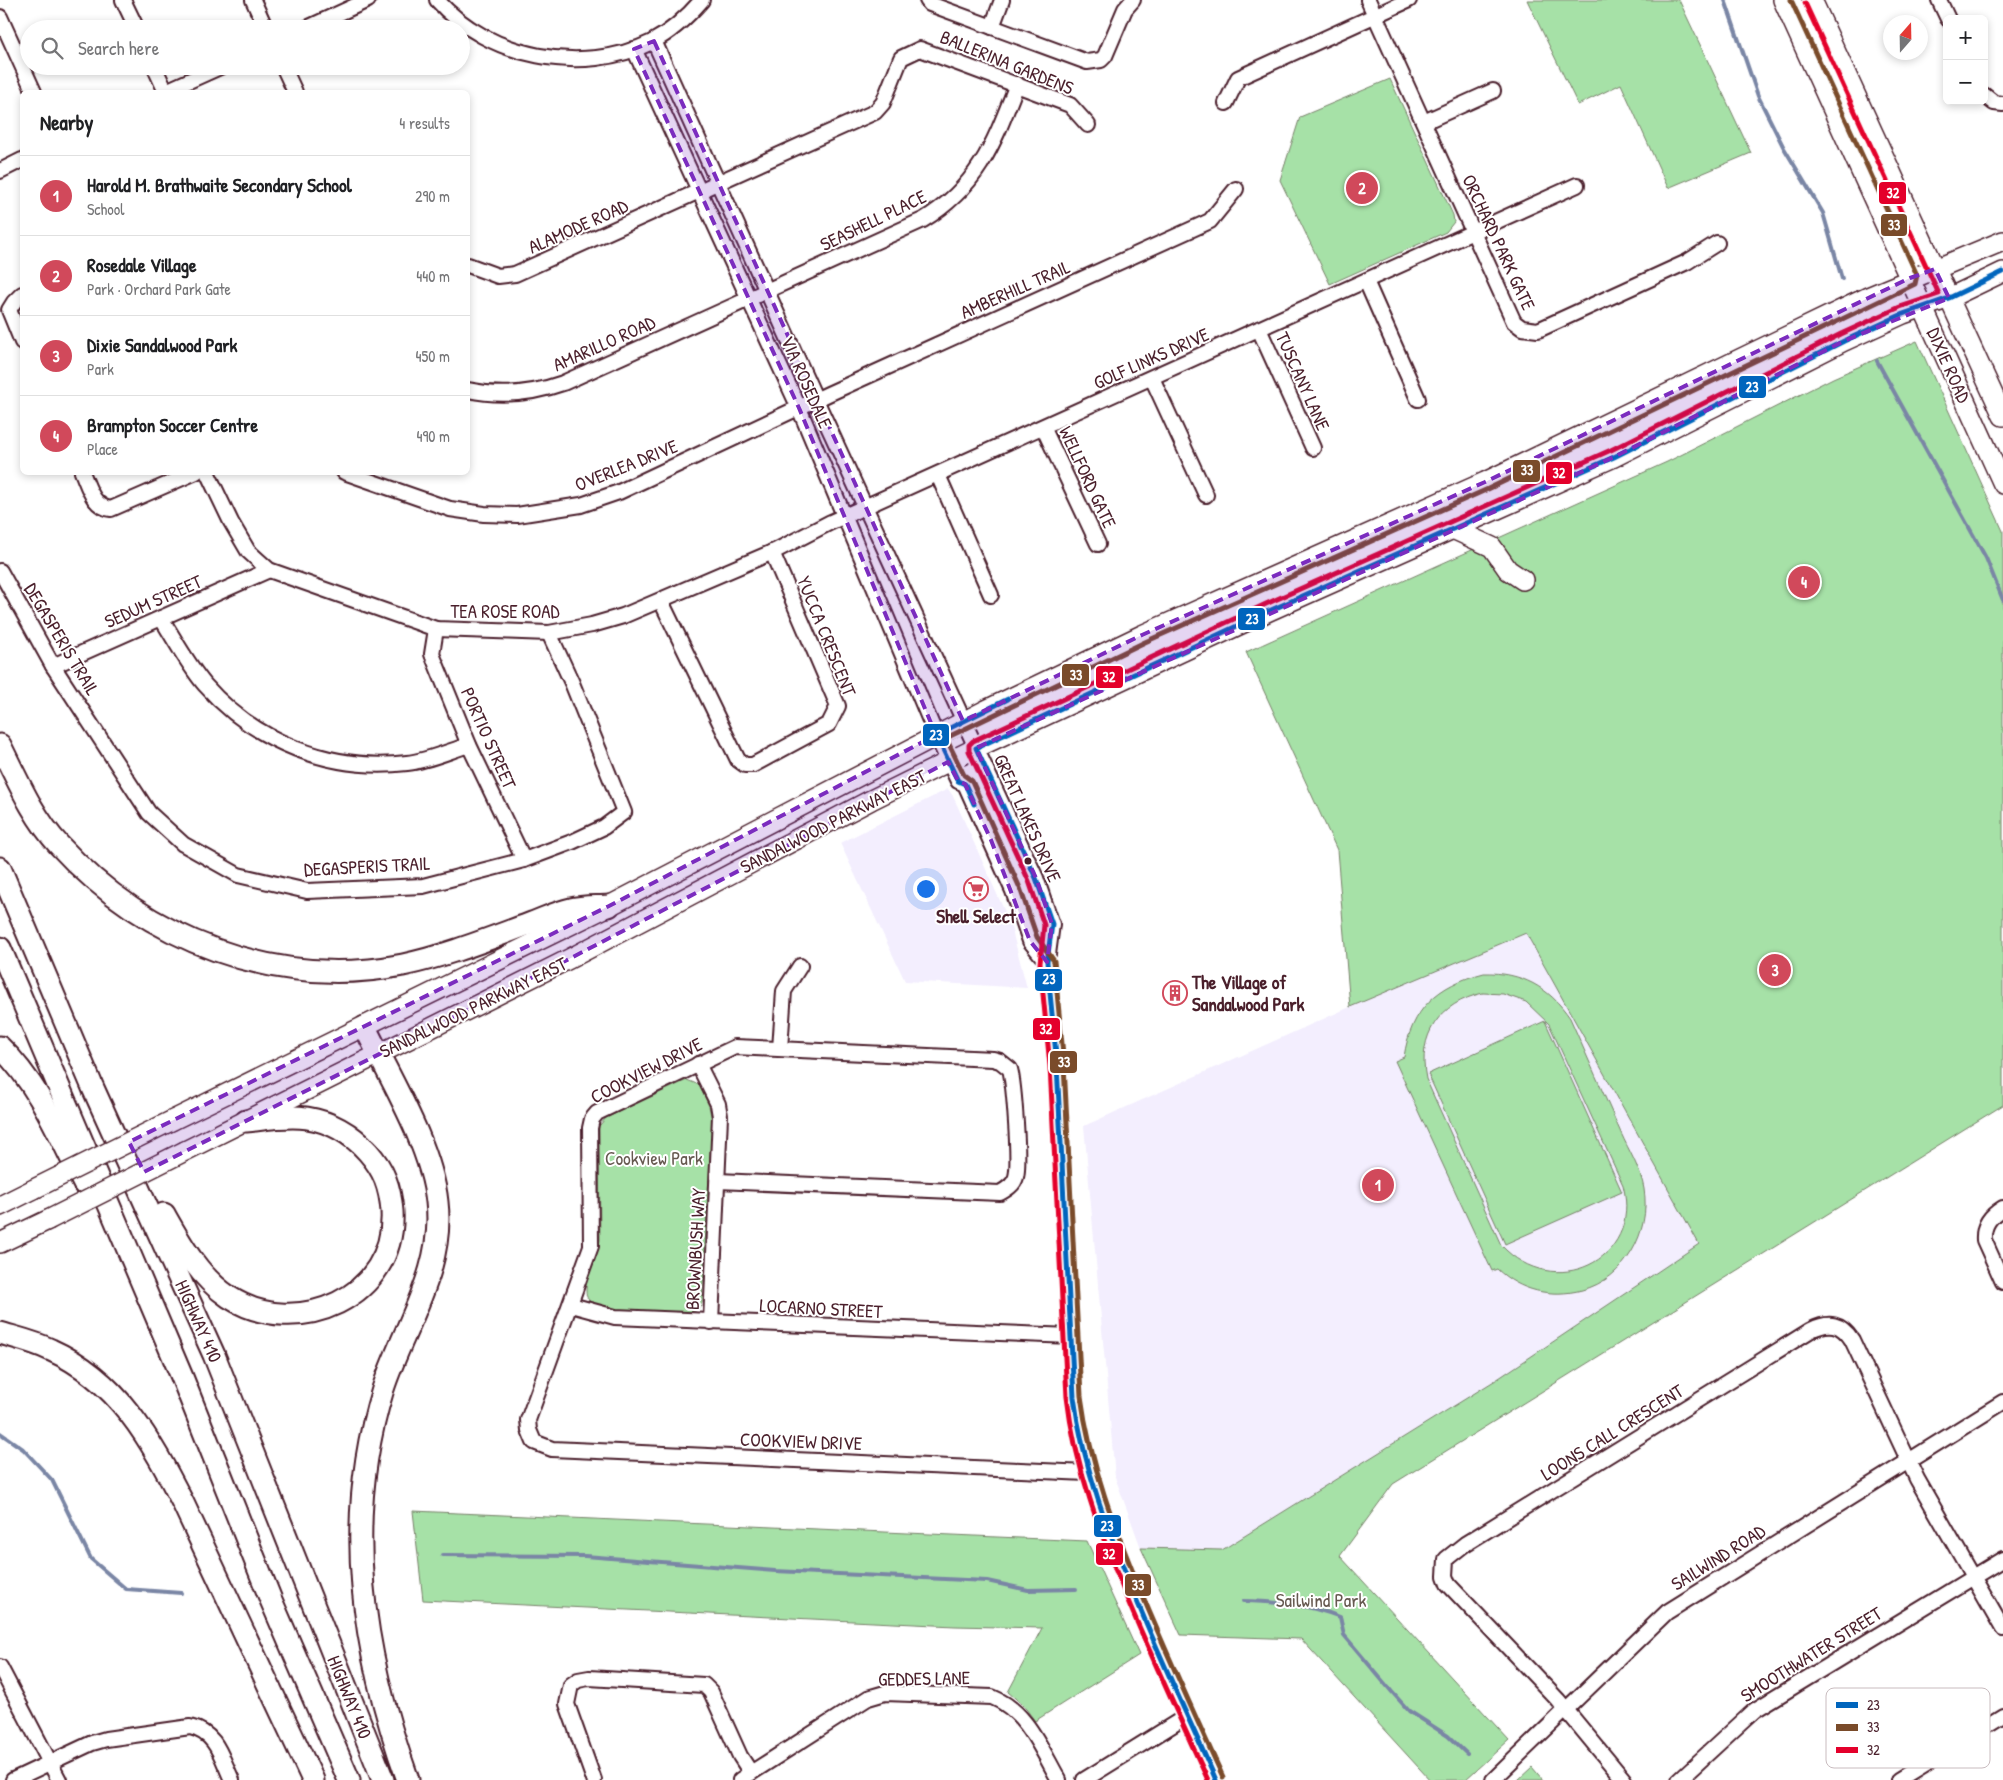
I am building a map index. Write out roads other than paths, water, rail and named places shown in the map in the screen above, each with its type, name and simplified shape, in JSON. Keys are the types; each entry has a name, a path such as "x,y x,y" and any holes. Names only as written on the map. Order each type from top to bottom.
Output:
{"highway":[{"path":"0,745 29,803 58,844 94,880 122,902 157,924 232,957 293,968 344,971 403,965 456,950 572,909 609,906"},
{"name":"HIGHWAY 410","path":"0,868 93,1088 214,1354 383,1780"},
{"name":"HIGHWAY 410","path":"0,948 182,1377 271,1600 350,1780"},
{"path":"365,1027 408,1113 430,1168 438,1202 436,1243 428,1280 384,1387 368,1442 361,1498 360,1559 364,1601 374,1665 408,1780"},
{"path":"0,1047 14,1060 36,1091 97,1210 118,1229"},
{"path":"93,1088 114,1110 182,1246 208,1279 218,1288 234,1300 255,1310 281,1315 313,1312 345,1299 370,1278 380,1264 387,1247 392,1219 391,1198 381,1168 362,1144 345,1130 329,1123 293,1117 246,1121"},
{"path":"0,1333 50,1349 74,1362 106,1385 140,1426 183,1503 313,1780"}],"main road":[{"name":"DIXIE ROAD","path":"1783,0 2003,484"},
{"name":"DIXIE ROAD","path":"1812,0 2003,416"},
{"name":"SANDALWOOD PARKWAY EAST","path":"0,1206 609,906 936,735 1142,635 1485,482 1910,278 2003,240"},
{"name":"SANDALWOOD PARKWAY EAST","path":"0,1243 569,959 976,748 1260,615 1614,456 1806,358 1902,314 1949,298 2003,272"},
{"path":"1485,482 1495,509"},
{"path":"1453,529 1492,547 1508,570 1522,580"}],"street":[{"path":"124,0 133,20"},
{"path":"253,0 262,20"},
{"path":"325,20 368,0"},
{"path":"437,0 460,20"},
{"path":"470,29 492,41 536,56 574,59 634,49 654,41 686,16 702,0"},
{"path":"926,0 930,4 1079,60 1094,62 1105,56 1125,9 1133,0"},
{"path":"992,27 1002,0"},
{"name":"ORCHARD PARK GATE","path":"1368,0 1514,322 1530,330 1538,330 1687,262 1718,243"},
{"path":"1226,103 1238,78 1409,0"},
{"path":"1939,0 1946,15"},
{"path":"0,17 3,33 20,65"},
{"name":"VIA ROSEDALE","path":"654,41 717,184 963,722"},
{"name":"VIA ROSEDALE","path":"634,49 701,191 799,408 948,762"},
{"name":"BALLERINA GARDENS","path":"717,184 875,112 883,103 902,58 915,50 926,50 1070,105 1088,125"},
{"path":"25,75 33,90"},
{"path":"158,75 164,90"},
{"path":"169,90 202,75"},
{"path":"287,75 294,90"},
{"name":"SEASHELL PLACE","path":"748,298 923,220 945,206 964,188 987,157 1017,84"},
{"path":"1424,122 1493,91"},
{"path":"1988,98 1994,102 2003,104"},
{"path":"0,171 20,161"},
{"name":"ALAMODE ROAD","path":"470,266 498,276 515,274 717,184"},
{"name":"GOLF LINKS DRIVE","path":"844,516 1577,185"},
{"name":"AMBERHILL TRAIL","path":"799,408 1210,221 1236,189"},
{"path":"1366,280 1418,399"},
{"path":"20,296 9,310 20,337"},
{"name":"AMARILLO ROAD","path":"470,390 508,394 549,388 748,298"},
{"name":"TUSCANY LANE","path":"1259,329 1313,448"},
{"path":"1152,378 1206,495"},
{"name":"OVERLEA DRIVE","path":"353,475 450,509 492,514 551,511 582,505 619,492 799,408"},
{"name":"WELLFORD GATE","path":"1044,427 1098,544"},
{"path":"83,475 96,502 102,508 111,509 189,475"},
{"name":"TEA ROSE ROAD","path":"208,475 231,522 248,551 269,570 436,629 549,633 600,623 661,601 772,552 844,516"},
{"path":"938,475 991,595"},
{"name":"YUCCA CRESCENT","path":"661,601 738,760 745,765 753,765 829,724 838,706 772,552"},
{"name":"SEDUM STREET","path":"52,666 269,570"},
{"name":"DEGASPERIS TRAIL","path":"0,571 52,666 150,813 183,844 238,875 306,891 423,886 524,860 604,827 624,812 572,683 549,633"},
{"path":"161,618 204,684 232,713 270,738 318,757 365,765 408,763 469,745"},
{"name":"PORTIO STREET","path":"436,629 432,654 469,745 524,860"},
{"name":"GREAT LAKES DRIVE","path":"963,722 1036,878 1052,924 1047,962 1057,1064 1076,1418 1087,1473 1102,1518 1141,1613 1216,1780"},
{"path":"948,762 958,781 965,784 1013,891 1030,941 1047,962"},
{"path":"780,1049 784,991 800,966"},
{"name":"COOKVIEW DRIVE","path":"718,1181 993,1194 1007,1190 1016,1178 1012,1075 1010,1069 1000,1060 735,1047 597,1113 592,1119 590,1128 591,1246 528,1420 529,1430 534,1442 547,1448 1087,1473"},
{"name":"BROWNBUSH WAY","path":"698,1064 718,1104 720,1116 711,1322"},
{"path":"2003,1208 1994,1214 1984,1233 1984,1240 2003,1282"},
{"name":"LOCARNO STREET","path":"571,1305 615,1317 1071,1336"},
{"name":"LOONS CALL CRESCENT","path":"1566,1708 1448,1584 1444,1568 1446,1559 1453,1552 1823,1324 1834,1324 1844,1329 1852,1340 1908,1461 2003,1628"},
{"name":"SAILWIND ROAD","path":"1493,1780 1667,1612 2003,1402"},
{"name":"SMOOTHWATER STREET","path":"1679,1780 1755,1710 2003,1559"},
{"path":"0,1667 59,1780"},
{"path":"594,1780 567,1704 571,1685 578,1680 589,1678 704,1685 711,1692 740,1756 746,1777"},
{"name":"GEDDES LANE","path":"746,1777 868,1698 885,1693 992,1697 1007,1703 1025,1721 1060,1780"},
{"path":"1566,1708 1624,1780"},
{"path":"1990,1723 2003,1715"},
{"path":"1084,1780 1188,1716"},
{"path":"13,1780 50,1762 106,1739 190,1727 201,1729 213,1739 232,1780"},
{"path":"1898,1780 1917,1768"}],"waterway":[{"path":"1725,0 1758,96 1784,148 1823,213 1842,279"},
{"path":"1877,361 1986,558 2003,600"},
{"path":"0,1433 23,1449 52,1480 91,1559 126,1589 181,1593"},
{"path":"442,1555 585,1556 775,1571 987,1581 1028,1590 1076,1589"},
{"path":"1243,1601 1292,1605 1316,1609 1340,1617 1344,1635 1409,1711 1448,1736 1467,1754"}],"place":[{"name":"Rosedale Village","path":"1362,188"},
{"name":"Brampton Soccer Centre","path":"1804,582"},
{"name":"Shell Select","path":"976,889"},
{"name":"Dixie Sandalwood Park","path":"1775,970"},
{"name":"The Village of Sandalwood Park","path":"1175,993"},
{"name":"Harold M. Brathwaite Secondary School","path":"1378,1185"}],"park label":[{"name":"Cookview Park","path":"654,1158"},
{"name":"Sailwind Park","path":"1321,1600"}]}
